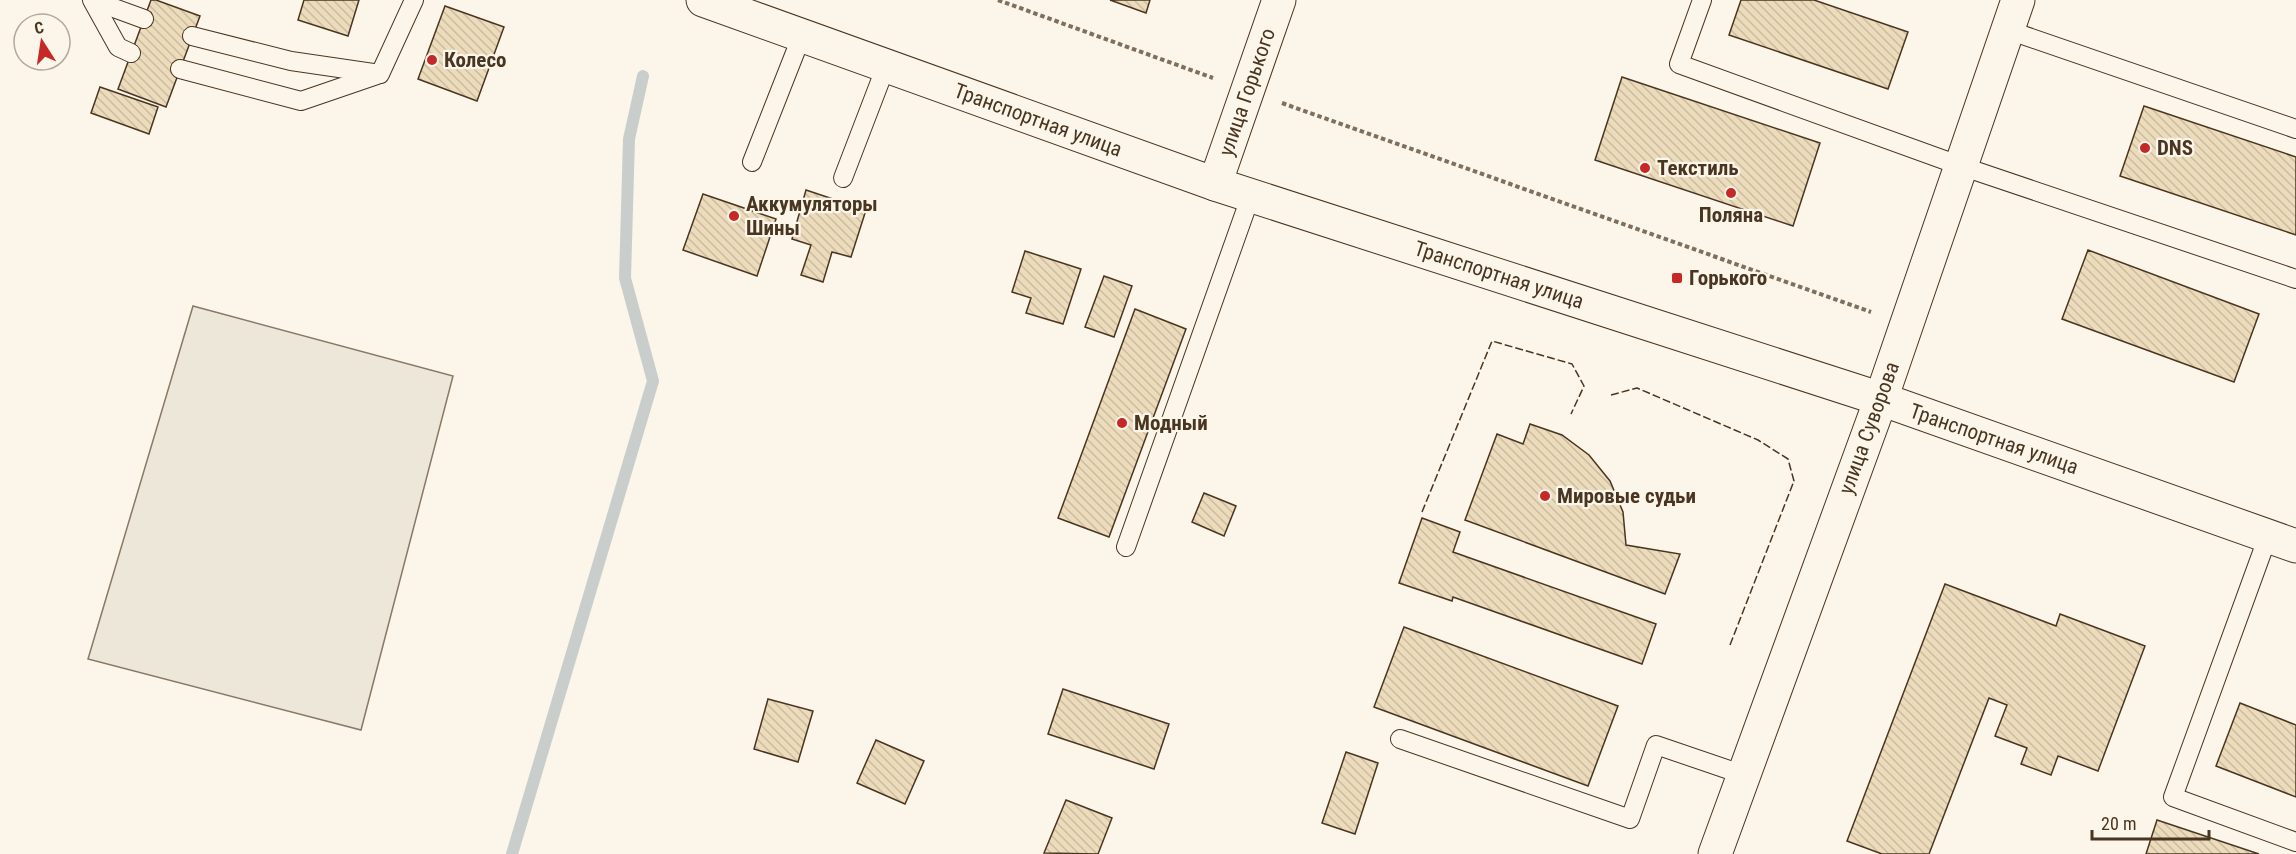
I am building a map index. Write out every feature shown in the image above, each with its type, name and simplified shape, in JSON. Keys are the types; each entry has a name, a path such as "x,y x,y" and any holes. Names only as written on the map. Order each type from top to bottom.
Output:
{"street":[{"name":"Транспортная улица","path":"703,0 1215,184 1881,399 2282,541"},
{"name":"улица Горького","path":"1215,184 1280,0"},
{"name":"улица Суворова","path":"1715,854 1881,399 2013,15"}],"lane":[{"path":"180,69 301,101 380,74 414,0"},
{"path":"1702,0 1679,64 1961,166 2296,279"},
{"path":"93,1 144,19"},
{"path":"93,1 118,47 131,53"},
{"path":"2013,15 2296,129"},
{"path":"753,162 802,35"},
{"path":"192,36 291,61 380,74"},
{"path":"843,178 886,66"},
{"path":"1126,547 1251,195"},
{"path":"2282,541 2173,797 2296,842"},
{"path":"1400,739 1630,819 1656,745 1744,775"}],"path":[{"path":"998,0 1906,324"}],"shaded area":[{"path":"193,306 453,376 361,730 88,659"}],"building":[{"path":"151,0 200,16 166,107 118,89"},
{"path":"304,0 359,0 348,36 298,20"},
{"path":"1110,0 1150,0 1146,13"},
{"path":"1741,0 1814,0 1908,32 1888,89 1729,35"},
{"path":"445,6 504,27 477,101 418,79"},
{"path":"1622,77 1820,143 1793,226 1595,160"},
{"path":"100,87 158,107 149,134 91,113"},
{"path":"2144,106 2296,157 2296,235 2120,176"},
{"path":"806,190 866,210 851,257 832,252 823,282 801,275 811,245 792,239"},
{"path":"703,194 776,219 757,276 683,250"},
{"path":"2088,250 2259,314 2234,382 2062,319"},
{"path":"1025,251 1081,269 1063,324 1026,313 1031,298 1012,292"},
{"path":"1104,276 1132,286 1114,337 1085,327"},
{"name":"Модный","path":"1135,309 1186,329 1109,537 1058,518"},
{"name":"Мировые судьи","path":"1530,424 1562,435 1589,455 1610,481 1623,512 1626,545 1680,554 1665,594 1465,520 1497,434 1523,444"},
{"path":"1204,493 1236,506 1224,536 1192,522"},
{"path":"1422,518 1460,532 1453,552 1656,624 1642,664 1453,597 1452,601 1399,583"},
{"path":"1945,584 2056,626 2060,614 2145,646 2098,771 2058,756 2051,775 2021,764 2027,748 1995,736 2007,705 1989,698 1929,854 1882,854 1847,841"},
{"path":"1404,627 1618,706 1588,786 1374,707"},
{"path":"1063,689 1169,724 1154,769 1048,734"},
{"path":"768,699 813,711 798,762 754,749"},
{"path":"2240,703 2296,725 2296,797 2216,766"},
{"path":"876,740 924,761 905,804 857,783"},
{"path":"1346,752 1378,763 1355,834 1322,823"},
{"path":"1066,800 1112,818 1098,854 1044,853"},
{"path":"2157,820 2259,854 2146,854"}],"waterway":[{"path":"512,854 653,381 625,278 629,139 643,76"}],"fence":[{"path":"1422,512 1492,341 1572,364 1584,386 1571,414"},
{"path":"1611,395 1637,388 1758,440 1788,459 1794,481 1730,645"}],"place":[{"name":"Колесо","path":"432,60"},
{"name":"DNS","path":"2145,148"},
{"name":"Текстиль","path":"1645,168"},
{"name":"Поляна","path":"1731,193"},
{"name":"Аккумуляторы Шины","path":"734,216"},
{"name":"Горького","path":"1677,278"},
{"name":"Модный","path":"1122,423"},
{"name":"Мировые судьи","path":"1545,496"}]}
